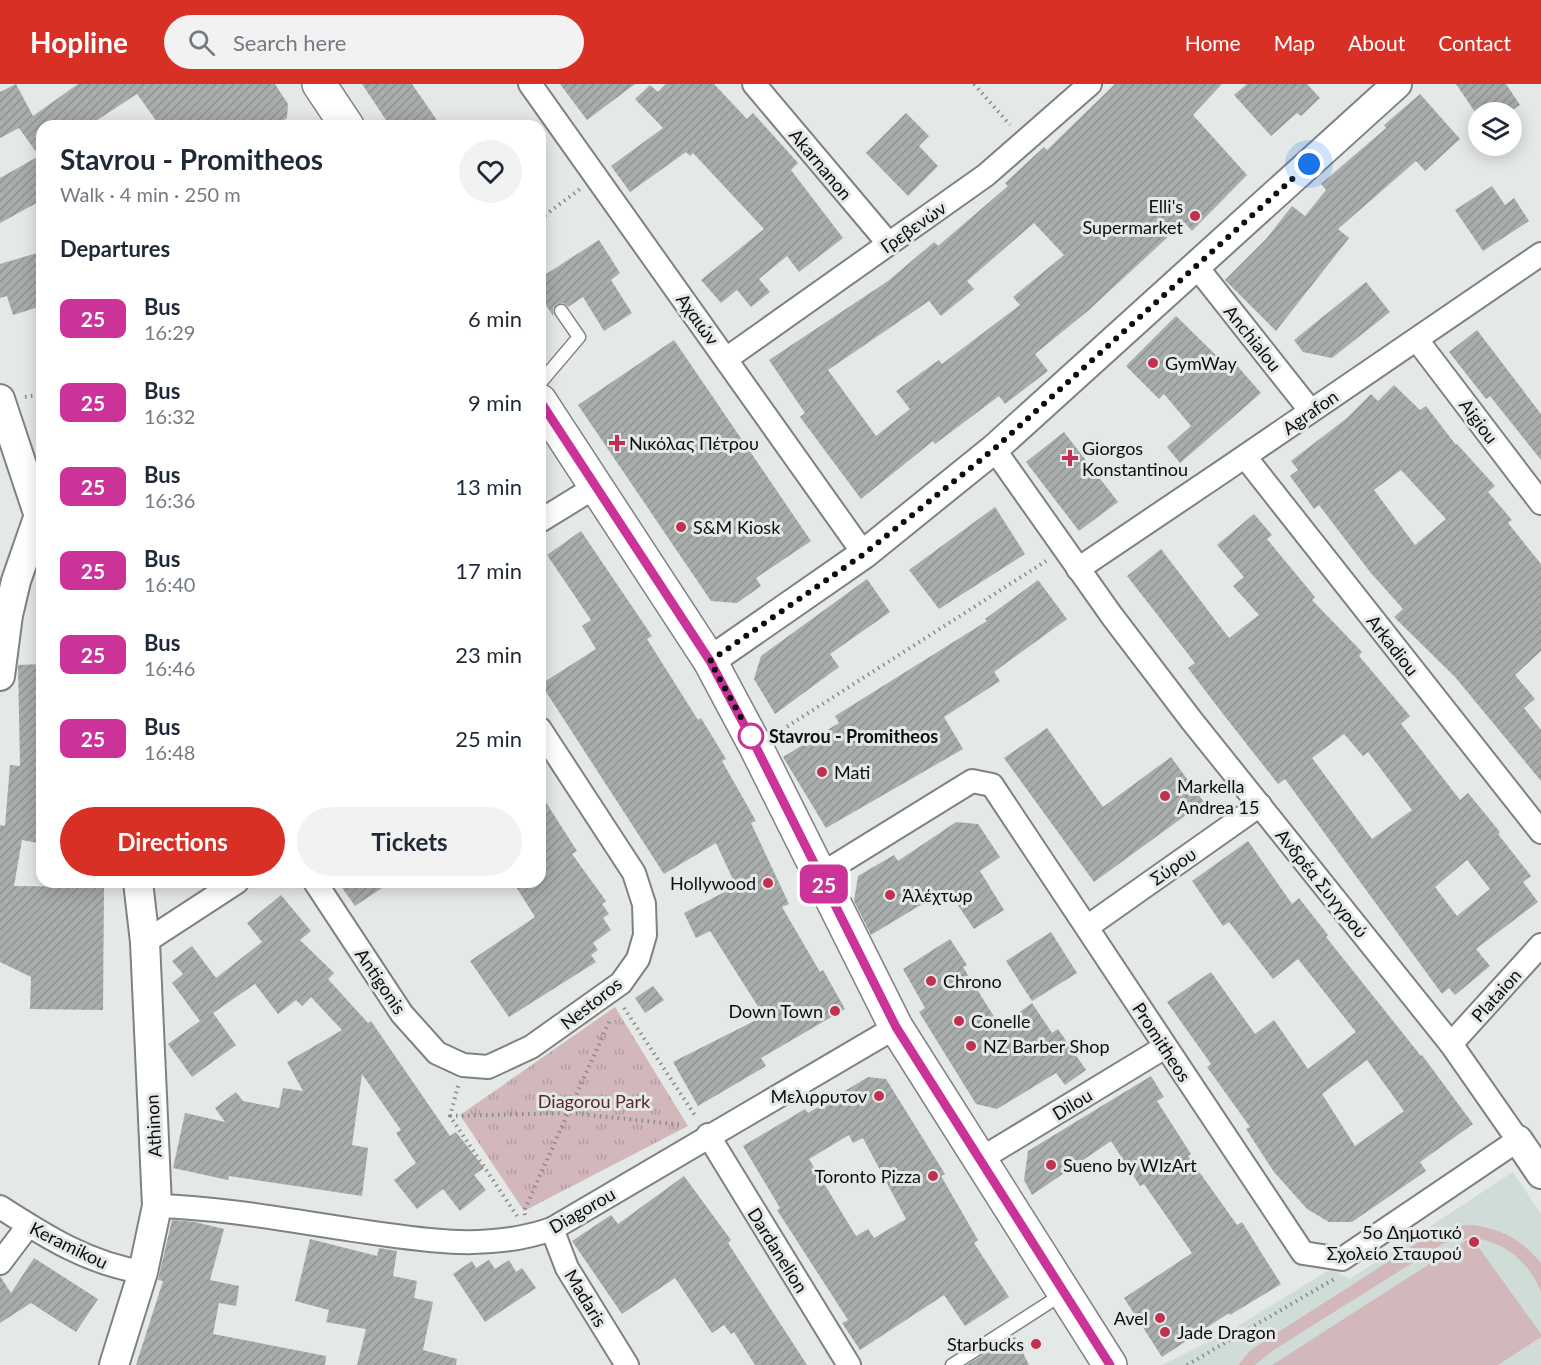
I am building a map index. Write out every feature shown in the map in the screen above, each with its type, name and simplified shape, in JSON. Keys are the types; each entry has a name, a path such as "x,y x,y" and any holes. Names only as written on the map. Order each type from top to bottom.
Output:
{"main road":[{"path":"319,84 335,120"},
{"path":"546,411 710,661 756,747 896,1027 1110,1365"}],"street":[{"name":"Αχαιών","path":"530,84 864,554"},
{"name":"Akarnanon","path":"754,84 889,244"},
{"name":"Γρεβενών","path":"726,359 986,175 1090,84"},
{"path":"710,661 864,554 994,449 1397,84"},
{"name":"Agrafon","path":"1078,568 1246,458 1310,410 1417,340 1541,254"},
{"name":"Anchialou","path":"1196,266 1310,410"},
{"name":"Aigiou","path":"1417,340 1540,499"},
{"path":"0,399 36,508"},
{"name":"Ανδρέα Συγγρού","path":"994,449 1064,550 1192,721 1451,1044 1540,1169"},
{"name":"Arkadiou","path":"1246,458 1541,832"},
{"path":"546,517 594,487"},
{"path":"2,668 8,615 16,581 36,530"},
{"path":"2,668 36,580"},
{"name":"Nestoros","path":"463,1065 488,1066 512,1058 619,990 638,959 645,935 644,904 634,873 546,738"},
{"name":"Promitheos","path":"820,875 972,782 992,785 1303,1253 1342,1260"},
{"name":"Σύρου","path":"1087,927 1260,805"},
{"name":"Athinon","path":"114,1365 143,1272 157,1206 144,942 139,888"},
{"path":"144,942 228,888"},
{"name":"Antigonis","path":"319,888 420,1036 437,1053 463,1065"},
{"name":"Plataion","path":"1451,1044 1541,945"},
{"name":"Diagorou","path":"157,1206 223,1210 439,1242 497,1243 541,1233 896,1027"},
{"name":"Dilou","path":"979,1160 1165,1047"},
{"name":"Dardanelion","path":"708,1135 849,1365"},
{"path":"1342,1260 1518,1140"},
{"name":"Keramikou","path":"0,1207 28,1226 98,1262 143,1272"},
{"path":"0,1263 28,1226"},
{"name":"Madaris","path":"541,1233 567,1268 627,1365"}],"lane":[{"path":"546,376 579,337 561,311"},
{"path":"952,1365 1065,1292"}],"path":[{"path":"974,84 1024,142"},
{"path":"546,214 576,192"},
{"path":"756,747 1064,550"},
{"path":"541,1233 524,1211 570,1113 619,990"},
{"path":"619,990 708,1135"},
{"path":"450,1116 463,1065"},
{"path":"450,1116 570,1113 688,1126 708,1135"},
{"path":"450,1116 541,1233"},
{"path":"1187,1365 1333,1281 1342,1260"}],"shaded area":[{"name":"5ο Δημοτικό Σχολείο Σταυρού","path":"1513,1172 1541,1214 1541,1365 1162,1365 1228,1332 1331,1269 1350,1279"}],"green space":[{"name":"Diagorou Park","path":"615,1007 688,1126 524,1211 460,1115"},
{"name":"5ο Δημοτικό Σχολείο Σταυρού","path":"1472,1225 1493,1229 1511,1237 1541,1263 1541,1292 1530,1271 1514,1255 1495,1243 1472,1238 1541,1334 1541,1337 1498,1365 1272,1365 1470,1238 1444,1243 1272,1351 1255,1365 1238,1365 1252,1349 1425,1238 1455,1226"}],"building":[{"path":"16,84 33,116 78,84 275,84 288,104 287,118 284,120 156,120 137,94 97,120 36,120 36,152 19,128 0,138 0,92"},
{"path":"362,84 412,84 437,120 386,120"},
{"path":"560,84 635,84 587,120"},
{"path":"666,84 714,84 747,119 753,113 798,163 791,170 843,238 799,272 787,256 759,279 770,292 751,307 737,290 721,303 701,280 764,229 693,153 690,156 686,152 630,192 611,166 663,128 635,99 650,85 658,92"},
{"path":"1115,84 1222,84 1193,115 1247,175 1192,231 1184,222 1089,310 1035,354 1048,371 1005,404 999,396 935,444 933,441 861,499 800,417 805,413 769,360 888,281 934,242 938,246 1008,186 1005,183 1044,147 1047,150","holes":["1034,223 1064,255 1013,297 1020,305 942,364 939,360 896,391 910,409 876,436 828,370 929,301 941,316 974,289 967,281"]},
{"path":"1247,84 1307,84 1320,98 1301,116 1297,113 1271,136 1234,95"},
{"path":"1456,84 1506,84 1518,102 1468,102"},
{"path":"1420,94 1460,139 1425,171 1416,161 1338,229 1349,238 1276,331 1225,280 1266,239 1292,206 1305,216 1326,190 1321,184 1386,128 1384,125"},
{"path":"906,113 929,136 919,146 938,166 908,196 866,153"},
{"path":"36,158 36,203 0,223 0,178"},
{"path":"1492,186 1505,205 1514,198 1529,221 1483,251 1455,210"},
{"path":"599,240 620,273 611,280 632,313 604,331 583,297 568,307 564,303 557,304 553,308 553,316 546,305 546,274"},
{"path":"36,253 36,308 13,315 7,296 0,298 0,264"},
{"path":"1366,282 1390,312 1332,358 1303,352 1294,340"},
{"path":"1176,316 1227,366 1233,361 1261,393 1180,463 1167,447 1191,426 1164,394 1159,399 1126,366"},
{"path":"1477,330 1541,414 1541,460 1490,396 1486,399 1449,352"},
{"path":"674,340 811,541 756,578 761,586 737,603 711,601 578,405"},
{"path":"1394,385 1420,410 1426,406 1456,445 1495,486 1488,492 1512,520 1508,523 1541,564 1541,651 1515,675 1535,699 1524,708 1541,730 1541,781 1455,677 1394,617 1403,609 1370,572 1319,505 1314,509 1290,476 1298,470 1291,461 1347,418 1371,394 1378,401","holes":["1401,470 1446,519 1415,545 1374,490"]},
{"path":"1064,432 1118,502 1079,531 1026,462"},
{"path":"995,507 1025,554 939,609 909,570"},
{"path":"1254,514 1272,535 1267,539 1315,597 1312,600 1362,652 1359,656 1410,716 1401,724 1460,800 1468,793 1500,832 1498,834 1531,876 1523,882 1538,902 1476,949 1490,966 1455,995 1449,988 1442,994 1285,779 1278,784 1188,668 1195,663 1127,576 1161,549 1229,638 1259,615 1233,586 1244,577 1217,545","holes":["1344,734 1363,756 1368,752 1412,810 1372,839 1312,758","1467,860 1490,889 1457,916 1435,887"]},
{"path":"581,531 652,636 647,639 698,720 701,718 726,759 722,761 756,821 751,823 789,904 782,907 820,972 823,970 845,1009 761,1058 766,1066 698,1106 673,1062 764,1016 710,931 696,938 684,913 736,886 716,843 664,874 546,692 546,681 596,649 582,626 591,620 547,555"},
{"path":"867,579 890,612 830,654 839,667 775,714 754,679 761,656"},
{"path":"1038,580 1067,619 994,672 1000,681 944,717 963,749 826,828 783,757 839,723 835,716 987,621 985,619"},
{"path":"36,664 36,843 22,840 14,886 104,888 103,1010 30,1009 31,977 0,962 0,825 5,826 10,765 20,766 18,665"},
{"path":"1047,728 1103,807 1171,757 1204,802 1094,882 1004,758"},
{"path":"546,802 577,851 572,854 606,901 602,904 609,914 603,918 611,930 593,943 598,950 591,955 596,962 509,1017 470,961 535,917 517,888 546,888"},
{"path":"956,822 978,824 1000,857 980,871 1004,910 974,929 947,889 871,935 854,901 858,876 894,855 898,861"},
{"path":"1248,841 1292,904 1299,898 1328,935 1326,937 1422,1055 1473,1124 1420,1162 1426,1171 1352,1222 1329,1222 1307,1209 1274,1172 1246,1129 1250,1127 1207,1067 1211,1064 1167,1002 1211,972 1255,1034 1274,1020 1308,1069 1356,1032 1298,959 1273,979 1229,922 1223,926 1192,881","holes":["1367,1060 1404,1111 1355,1146 1322,1094"]},
{"path":"342,888 382,888 355,906"},
{"path":"281,895 311,931 300,940 334,973 328,979 368,1023 371,1021 450,1136 456,1132 484,1168 474,1175 486,1190 460,1211 443,1189 417,1209 394,1180 416,1163 396,1133 401,1130 362,1074 352,1145 368,1148 362,1196 229,1176 228,1180 173,1168 185,1113 225,1122 215,1108 236,1092 243,1101 279,1108 283,1088 303,1091 287,1062 342,1030 311,997 302,1006 296,1000 278,1014 255,984 213,1013 236,1045 192,1077 168,1044 200,1021 172,983 183,974 172,961 192,946 216,978 262,942 247,923"},
{"path":"1051,932 1077,973 1032,1001 1006,961"},
{"path":"950,939 967,965 963,967 1000,1026 1032,1003 1052,1033 1058,1029 1086,1070 1065,1085 1056,1073 997,1109 976,1104 919,1012 925,1008 903,969"},
{"path":"653,986 664,1000 645,1013 635,998"},
{"path":"1151,1076 1164,1097 1157,1101 1191,1154 1188,1156 1237,1225 1242,1222 1281,1284 1230,1315 1229,1313 1162,1357 1124,1298 1192,1253 1144,1184 1140,1186 1111,1141 1032,1195 1024,1180 1028,1151"},
{"path":"868,1077 886,1079 945,1174 941,1176 978,1240 974,1243 1009,1297 965,1326 944,1295 860,1350 842,1323 848,1320 777,1210 780,1208 743,1146 805,1109 808,1113","holes":["849,1135 853,1143 863,1138 906,1219 874,1238 868,1229 856,1236 809,1159"]},
{"path":"684,1176 731,1240 728,1243 807,1365 755,1365 734,1332 731,1334 724,1325 712,1333 675,1278 622,1314 572,1241 611,1215 618,1224"},
{"path":"172,1220 195,1222 224,1229 210,1280 239,1286 236,1306 219,1303 213,1334 326,1356 325,1365 136,1365 163,1281 158,1280"},
{"path":"310,1239 377,1256 379,1248 397,1251 393,1276 417,1281 414,1298 433,1302 423,1350 457,1359 456,1365 357,1365 366,1329 326,1322 329,1310 295,1301"},
{"path":"34,1258 98,1299 76,1332 31,1303 0,1323 0,1276 11,1293"},
{"path":"489,1260 495,1269 509,1260 516,1272 522,1268 536,1288 485,1322 453,1274 472,1261 476,1268"},
{"path":"1015,1337 1029,1365 967,1365 1001,1343"}],"bus line":[{"name":"25","path":"546,411 710,661 756,747 896,1027 1110,1365"}],"place":[{"name":"Elli's Supermarket","path":"1195,216"},
{"name":"GymWay","path":"1153,363"},
{"name":"Νικόλας Πέτρου","path":"617,443"},
{"name":"Giorgos Konstantinou","path":"1070,458"},
{"name":"S&M Kiosk","path":"681,527"},
{"name":"Stavrou - Promitheos","path":"751,736"},
{"name":"Mati","path":"822,772"},
{"name":"Markella Andrea 15","path":"1165,796"},
{"name":"Hollywood","path":"768,883"},
{"name":"Άλέχτωρ","path":"890,895"},
{"name":"Chrono","path":"931,981"},
{"name":"Down Town","path":"835,1011"},
{"name":"Conelle","path":"959,1021"},
{"name":"NZ Barber Shop","path":"971,1046"},
{"name":"Μελιρρυτον","path":"879,1096"},
{"name":"Sueno by WIzArt","path":"1051,1165"},
{"name":"Toronto Pizza","path":"933,1176"},
{"name":"5ο Δημοτικό Σχολείο Σταυρού","path":"1474,1242"},
{"name":"Avel","path":"1160,1318"},
{"name":"Jade Dragon","path":"1165,1332"},
{"name":"Starbucks","path":"1036,1344"}],"route":[{"path":"751,736 710,661 864,554 994,449 1309,164"}]}
